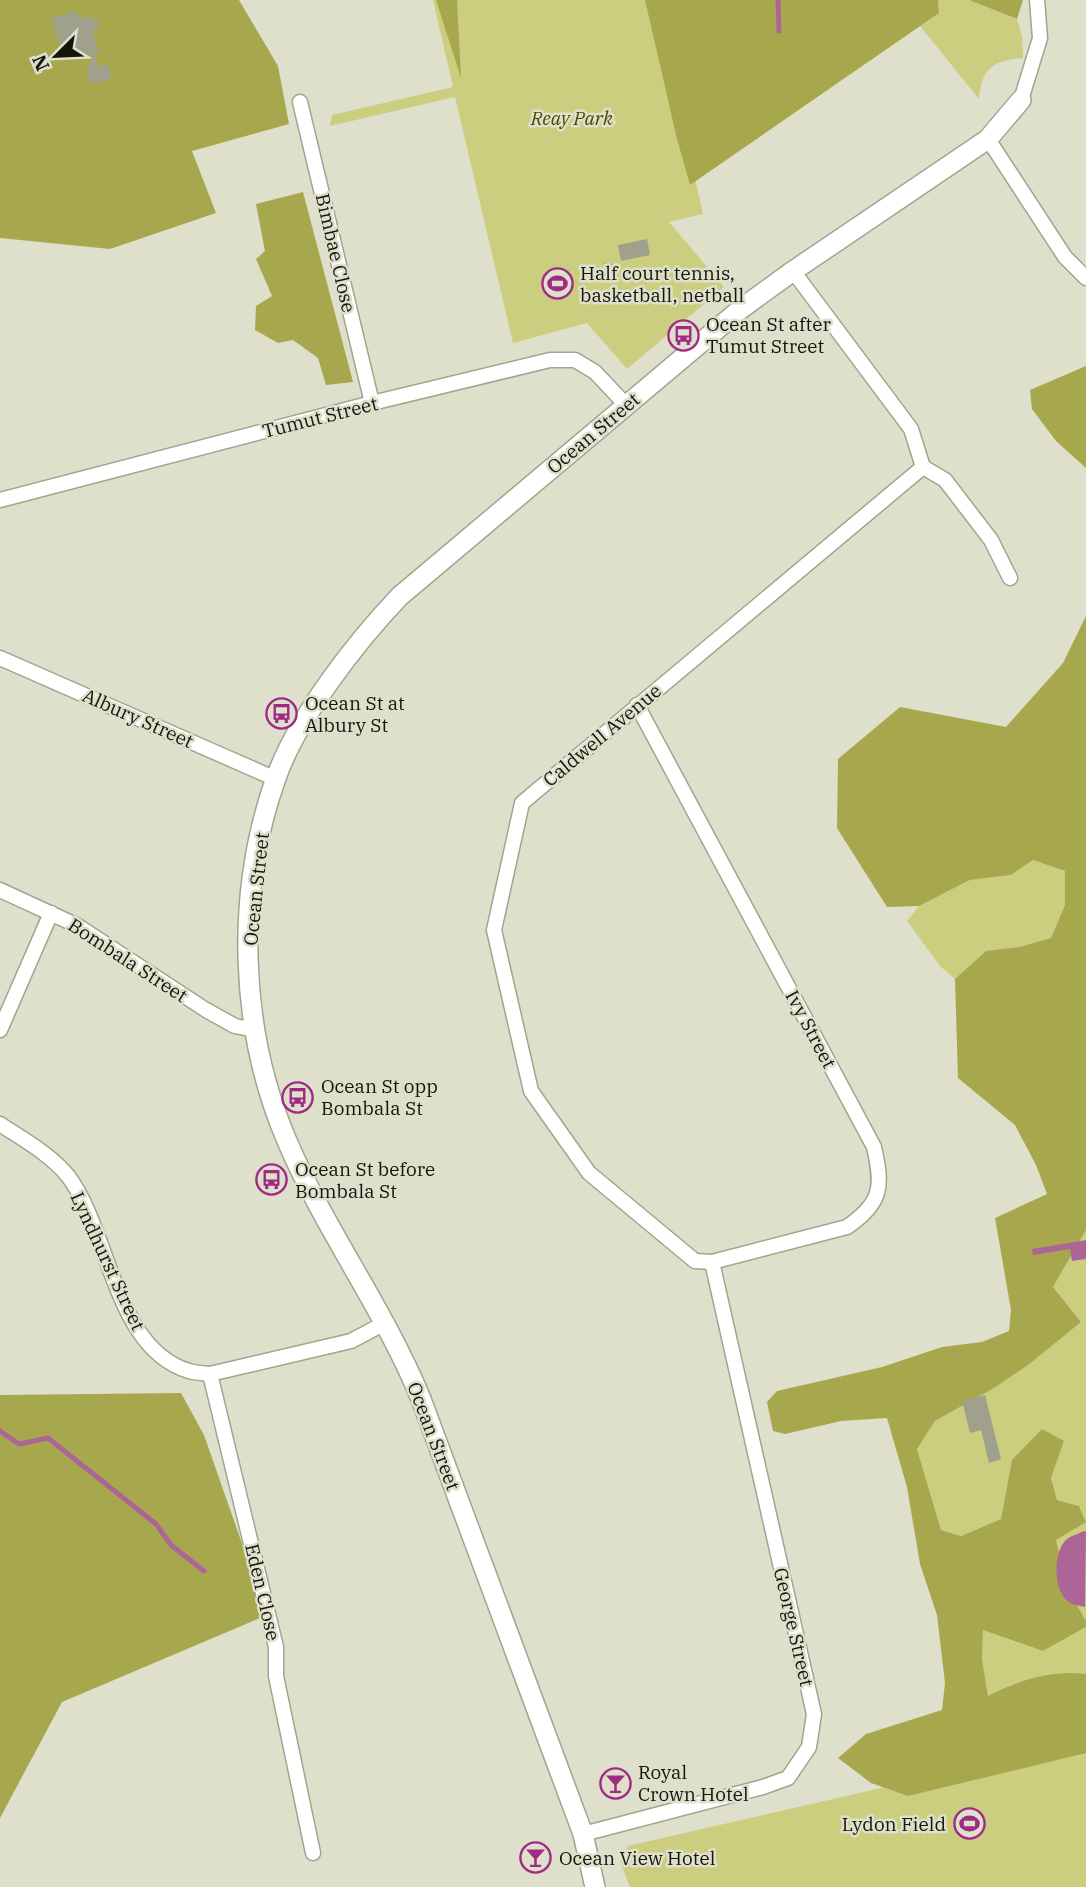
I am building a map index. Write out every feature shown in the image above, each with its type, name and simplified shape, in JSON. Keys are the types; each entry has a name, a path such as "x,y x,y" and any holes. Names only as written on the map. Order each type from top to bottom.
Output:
{"street":[{"name":"Ocean Street","path":"595,1887 583,1834 405,1359 308,1186 286,1140 269,1088 255,1030 248,945 259,839 275,779 286,753 310,712 371,626 400,596 742,309 793,271 988,139 1021,100 1040,38 1037,0"},
{"name":"Bimbae Close","path":"300,102 372,403"},
{"path":"988,139 1065,257 1086,278"},
{"path":"793,271 911,429 923,467 946,480 991,540 1010,578"},
{"name":"Tumut Street","path":"0,500 372,403 550,360 575,360 595,372 626,405"},
{"name":"Caldwell Avenue","path":"712,1262 695,1261 589,1173 531,1091 494,930 522,803 923,467"},
{"name":"Albury Street","path":"0,658 275,779"},
{"name":"Ivy Street","path":"637,705 874,1147 881,1178 875,1199 865,1215 847,1227 712,1262"},
{"name":"Bombala Street","path":"0,890 78,926 235,1026 255,1030"},
{"path":"0,1030 51,913"},
{"name":"Lyndhurst Street","path":"0,1124 49,1157 68,1176 82,1199 133,1323 149,1345 167,1361 188,1371 210,1374 351,1341 385,1323"},
{"name":"George Street","path":"583,1834 788,1778 809,1747 814,1714 712,1262"},
{"name":"Eden Close","path":"210,1374 276,1647 276,1676 313,1853"}],"green space":[{"name":"Reay Park","path":"433,0 655,0 703,214 669,222 724,287 627,369 587,323 513,343 455,97 330,126 332,115 453,87"},
{"path":"938,0 969,0 1017,19 1022,36 1023,58 1004,61 991,68 983,80 979,99 920,26 939,13"},
{"path":"1033,860 1065,871 1065,905 1051,938 1019,947 986,951 955,979 940,966 907,921 919,906 970,880 1011,875"},
{"path":"1086,1230 1086,1521 1079,1506 1057,1500 1051,1478 1064,1441 1013,1460 1001,1519 961,1536 941,1530 917,1449 935,1421 994,1388 1081,1322 1053,1287"},
{"path":"1086,1521 1086,1621 1068,1589 1056,1540"},
{"path":"1086,1627 1086,1674 1036,1678 1011,1685 988,1696 982,1659 983,1630 1043,1651"},
{"path":"1086,1741 1086,1887 630,1887 620,1861 628,1846"}],"shaded area":[{"path":"0,0 239,0 278,66 289,124 192,151 216,213 110,249 0,238"},
{"path":"436,0 457,0 461,78"},
{"path":"645,0 938,0 939,13 690,185"},
{"path":"969,0 1023,0 1017,19"},
{"path":"303,192 353,382 326,385 318,358 293,340 278,343 255,330 256,306 272,296 256,259 265,251 256,204"},
{"path":"1086,366 1086,468 1056,441 1032,409 1030,390"},
{"path":"1086,616 1086,1230 1053,1287 1081,1322 1028,1365 994,1388 935,1421 917,1449 941,1530 961,1536 1001,1519 1012,1460 1042,1429 1064,1441 1051,1478 1057,1500 1079,1506 1086,1522 1056,1540 1068,1589 1086,1621 1086,1627 1043,1651 983,1630 982,1659 988,1696 1011,1685 1036,1678 1086,1674 1086,1753 908,1796 871,1783 838,1758 866,1734 942,1710 945,1683 937,1615 920,1564 907,1487 887,1418 841,1421 785,1434 773,1431 767,1402 777,1391 882,1367 942,1347 982,1342 1009,1331 1011,1310 995,1218 1047,1194 1036,1165 1015,1125 958,1078 955,979 986,951 1019,947 1051,938 1065,905 1065,871 1033,860 1011,875 970,880 919,906 887,907 837,828 838,759 900,707 1006,727 1063,663"},
{"path":"1086,1240 1086,1259 1072,1261 1070,1249 1033,1255 1032,1249"},
{"path":"181,1393 204,1435 267,1615 62,1702 0,1818 0,1395"},
{"path":"1084,1531 1085,1607 1071,1603 1064,1597 1056,1572 1058,1554 1065,1541"}],"building":[{"path":"77,11 79,19 90,16 91,20 97,19 99,29 93,31 99,52 94,53 98,67 108,64 111,79 90,84 86,66 92,65 89,53 64,60 52,18"},
{"path":"647,239 650,255 621,261 618,245"},
{"path":"604,263 613,264 612,282 603,281"},
{"path":"985,1395 1001,1459 989,1463 981,1430 970,1433 962,1401"}],"waterway":[{"path":"778,0 779,31"},
{"path":"0,1431 19,1444 48,1438 156,1524 171,1545 204,1571"}],"place":[{"name":"Half court tennis, basketball, netball","path":"557,284"},
{"name":"Ocean St after Tumut Street","path":"683,335"},
{"name":"Ocean St at Albury St","path":"282,714"},
{"name":"Ocean St opp Bombala St","path":"298,1097"},
{"name":"Ocean St before Bombala St","path":"272,1180"},
{"name":"Royal Crown Hotel","path":"615,1783"},
{"name":"Lydon Field","path":"969,1824"},
{"name":"Ocean View Hotel","path":"536,1858"}]}
